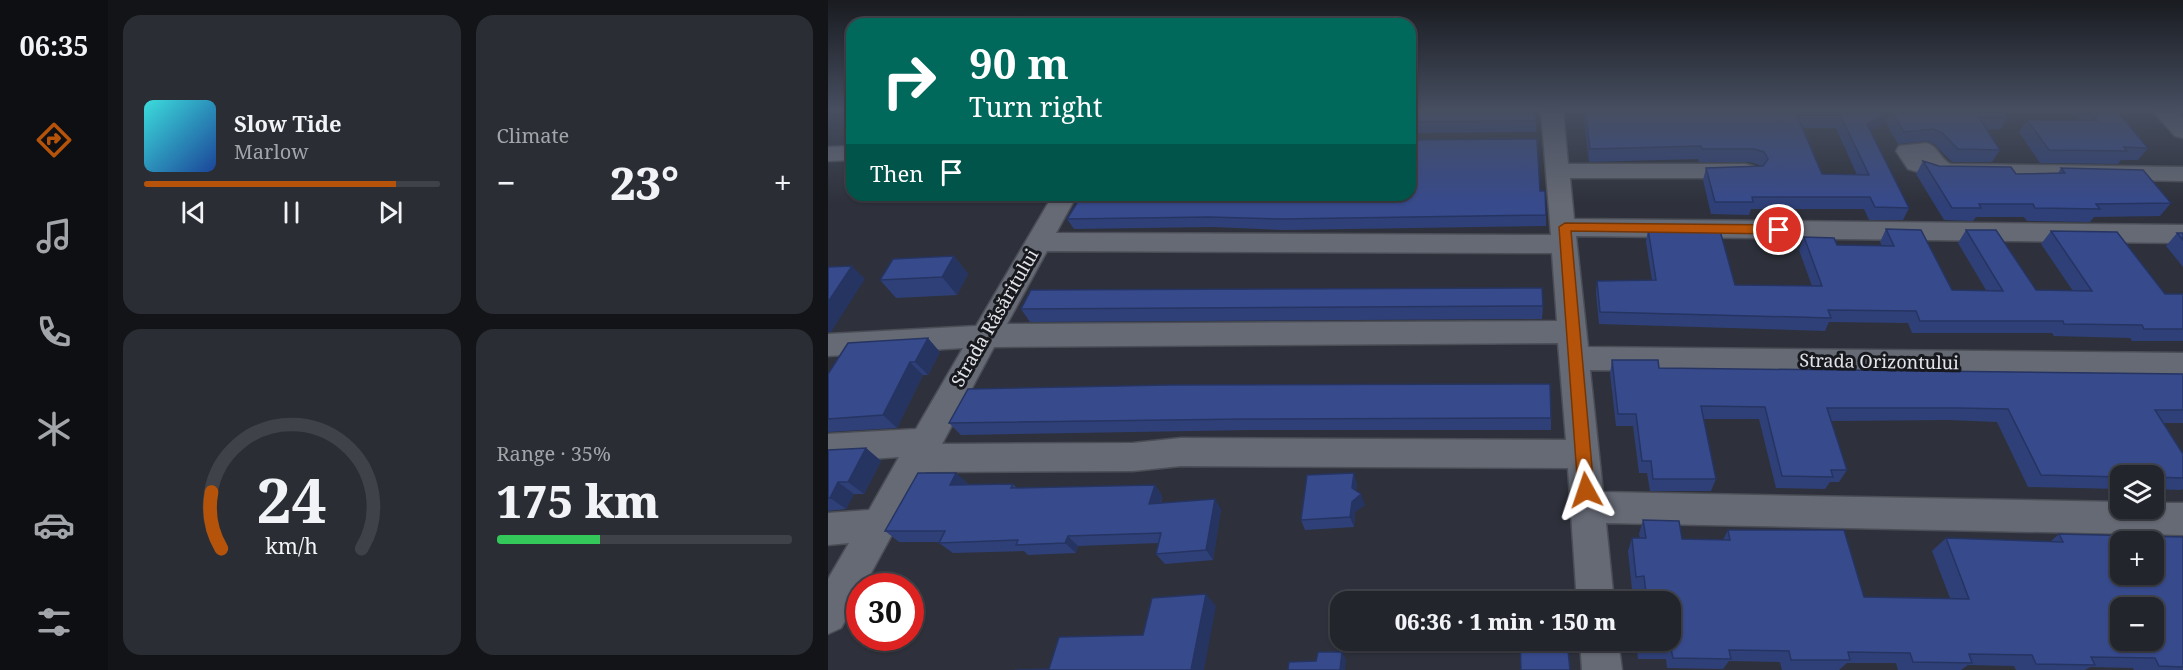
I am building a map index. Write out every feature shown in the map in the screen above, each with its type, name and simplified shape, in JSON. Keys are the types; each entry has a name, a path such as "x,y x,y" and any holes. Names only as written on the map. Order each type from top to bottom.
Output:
{"street":[{"path":"1544,141 1559,171 1595,591"},
{"path":"828,154 846,153"},
{"path":"1943,170 2183,174"},
{"path":"1559,171 1750,171"},
{"name":"Strada Răsăritului","path":"829,612 1062,201"},
{"path":"1039,242 1565,236 2183,234"},
{"name":"Strada Orizontului","path":"828,345 985,336 1574,345 2183,365"},
{"path":"828,448 1133,457 1181,452 1583,454"},
{"path":"1587,507 2183,519"},
{"path":"828,529 879,525"},
{"path":"1600,651 1602,670"}],"building":[{"path":"1416,141 1537,141 1540,191 1545,191 1546,215 1282,219 1209,217 1067,219 1078,201 1416,201"},
{"path":"1589,141 1808,141 1822,174 1869,175 1853,141 1876,141 1909,208 1875,207 1870,197 1752,197 1753,202 1715,202 1706,168 1763,166 1768,159 1764,152 1754,149 1702,149 1701,146 1590,149"},
{"path":"1950,141 1994,141 2000,150 1958,149"},
{"path":"2043,141 2142,141 2148,148 2124,147 2127,151 2049,150"},
{"path":"1923,161 1939,166 2011,167 2016,174 2065,173 2061,168 2143,170 2171,203 2096,204 2100,209 2035,208 2033,204 1979,204 1981,208 1952,208"},
{"path":"1719,227 1735,285 1822,286 1804,237 1834,238 1837,245 1894,246 1886,229 1921,230 1952,290 2003,291 1966,230 1996,230 2036,290 2092,291 2051,231 2117,232 2165,294 2183,294 2183,329 2144,329 2142,325 2064,324 2063,321 1920,321 1916,311 1828,310 1831,318 1600,312 1597,281 1656,280 1648,229"},
{"path":"954,256 942,277 880,280 893,259"},
{"path":"852,266 828,302 828,267"},
{"path":"1542,288 1543,306 1021,309 1031,290"},
{"path":"928,338 915,362 910,362 883,415 828,419 828,374 848,343"},
{"path":"1612,360 1658,360 1659,368 2183,374 2183,410 2155,410 2183,454 2183,478 2164,477 2164,465 2110,465 2110,477 2041,475 2008,409 1959,408 1827,408 1847,470 1831,470 1833,477 1782,476 1765,407 1701,406 1716,479 1653,479 1651,461 1642,461 1636,414 1618,414"},
{"path":"1550,384 1551,418 949,423 968,389 1169,385"},
{"path":"866,448 848,482 838,482 828,498 828,450"},
{"path":"918,473 956,473 950,485 1013,484 1011,488 1155,485 1149,504 1215,499 1206,550 1156,554 1161,533 1068,536 1065,543 1016,545 1018,540 939,543 945,531 885,531"},
{"path":"1354,473 1352,488 1361,494 1352,502 1350,517 1301,520 1307,475"},
{"path":"1643,520 1679,521 1682,539 1730,540 1728,530 1844,530 1864,597 1969,599 1946,538 2063,542 2059,534 2110,535 2110,585 2164,585 2164,537 2183,537 2183,667 2159,666 2155,658 2091,657 2095,665 2036,664 2032,655 1969,654 1972,663 1913,662 1910,653 1848,652 1850,660 1791,660 1789,651 1729,650 1731,659 1673,658 1671,651 1681,651 1681,591 1646,591 1644,576 1636,577 1632,538 1646,538"},
{"path":"1206,594 1191,670 1015,670 1049,669 1059,637 1143,635 1152,598"},
{"path":"1520,651 1568,651 1570,670 1521,670"},
{"path":"1318,652 1342,652 1340,670 1288,670 1289,662 1316,661"}],"route":[{"path":"1586,490 1565,227 1779,230"}]}
